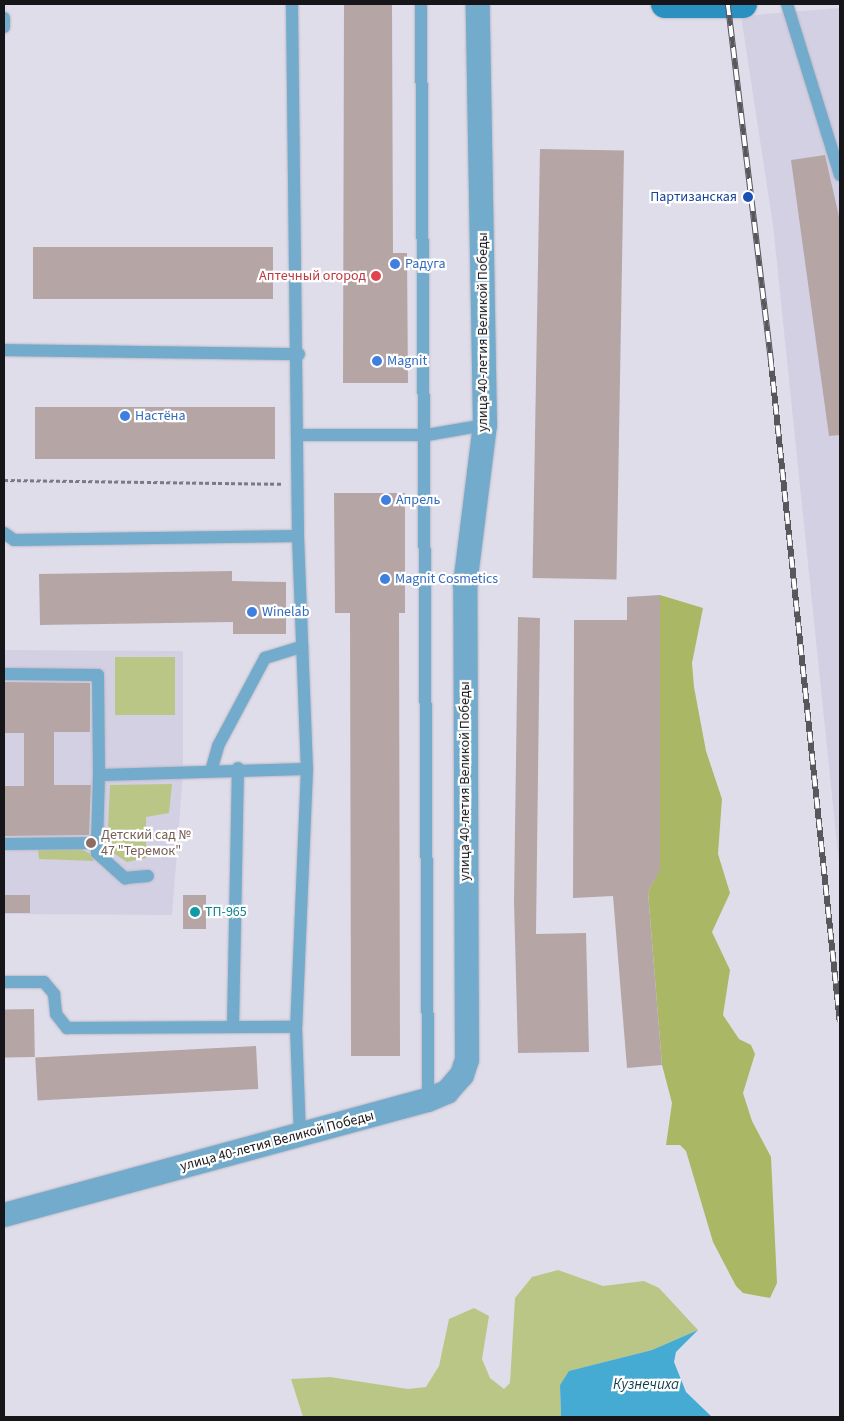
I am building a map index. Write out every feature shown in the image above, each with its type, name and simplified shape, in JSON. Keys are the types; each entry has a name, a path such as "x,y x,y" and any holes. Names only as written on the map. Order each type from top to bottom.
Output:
{"street":[{"name":"улица 40-летия Великой Победы","path":"4,1215 428,1100 454,1085 467,1060 465,585 485,425 478,4"},
{"path":"665,4 743,4"}],"lane":[{"path":"292,4 299,354 298,536 307,769 296,1027 300,1135"},
{"path":"421,4 427,435 428,1100"},
{"path":"787,4 840,175"},
{"path":"4,18 4,27"},
{"path":"4,350 299,354"},
{"path":"298,436 427,435 485,425"},
{"path":"4,533 14,540 298,536"},
{"path":"210,770 218,746 266,658 302,647"},
{"path":"4,674 98,675 99,775 97,853 125,878 148,876"},
{"path":"99,775 238,768 307,769"},
{"path":"233,1027 238,768"},
{"path":"4,844 97,843"},
{"path":"4,982 44,982 54,994 56,1014 67,1028 296,1027"}],"path":[{"path":"4,480 299,484"}],"shaded area":[{"path":"840,8 840,873 773,225 741,16"},
{"name":"Детский сад № 47 \"Теремок\"","path":"4,650 183,651 183,773 172,915 4,914"}],"green space":[{"path":"660,595 703,608 692,663 694,687 706,751 722,799 718,854 730,893 712,932 730,970 723,1015 739,1039 751,1045 755,1054 743,1093 752,1121 771,1157 777,1283 770,1298 743,1293 736,1286 713,1242 686,1151 680,1145 666,1145 672,1103 662,1065 648,892 660,869"},
{"path":"115,657 175,657 175,715 115,715"},
{"path":"172,784 169,813 146,817 146,858 127,862 107,849 110,785"},
{"path":"78,848 91,854 94,861 39,859 38,850"},
{"path":"558,1270 603,1286 644,1281 659,1288 698,1330 652,1350 570,1371 560,1385 561,1417 303,1417 291,1379 330,1377 408,1389 426,1387 439,1366 449,1319 474,1308 489,1316 482,1359 490,1378 504,1389 510,1383 515,1298 532,1277"}],"water":[{"name":"Кузнечиха","path":"698,1330 676,1352 674,1362 686,1392 712,1417 561,1417 560,1385 569,1371 652,1350"}],"building":[{"path":"344,4 392,4 393,253 407,253 408,383 343,383"},
{"path":"540,149 624,150 617,579 533,578"},
{"path":"825,155 840,221 840,435 829,436 791,160"},
{"path":"33,247 273,247 273,299 33,299"},
{"path":"35,407 275,407 275,459 35,459"},
{"path":"334,493 405,493 405,613 399,613 400,1056 351,1056 350,613 335,613"},
{"path":"232,571 232,581 286,582 286,634 233,634 233,622 40,625 39,574"},
{"path":"660,595 660,870 648,892 662,1065 627,1068 613,896 573,898 574,620 627,620 627,597"},
{"path":"518,617 540,618 536,934 586,933 589,1052 518,1053 514,901"},
{"path":"4,682 90,683 90,732 54,732 54,785 91,785 89,835 4,836 4,786 24,786 24,733 4,733"},
{"path":"4,895 30,895 30,913 4,913"},
{"name":"ТП-965","path":"183,895 206,895 206,929 183,929"},
{"path":"34,1009 35,1057 5,1058 4,1010"},
{"path":"256,1046 258,1089 38,1101 35,1058"}],"railway":[{"path":"728,4 771,360 840,1022"}],"place":[{"name":"Партизанская","path":"748,197"},
{"name":"Радуга","path":"395,264"},
{"name":"Аптечный огород","path":"376,276"},
{"name":"Magnit","path":"377,361"},
{"name":"Настёна","path":"125,416"},
{"name":"Апрель","path":"386,500"},
{"name":"Magnit Cosmetics","path":"385,579"},
{"name":"Winelab","path":"252,612"},
{"name":"Детский сад № 47 \"Теремок\"","path":"91,843"},
{"name":"ТП-965","path":"195,912"}]}
